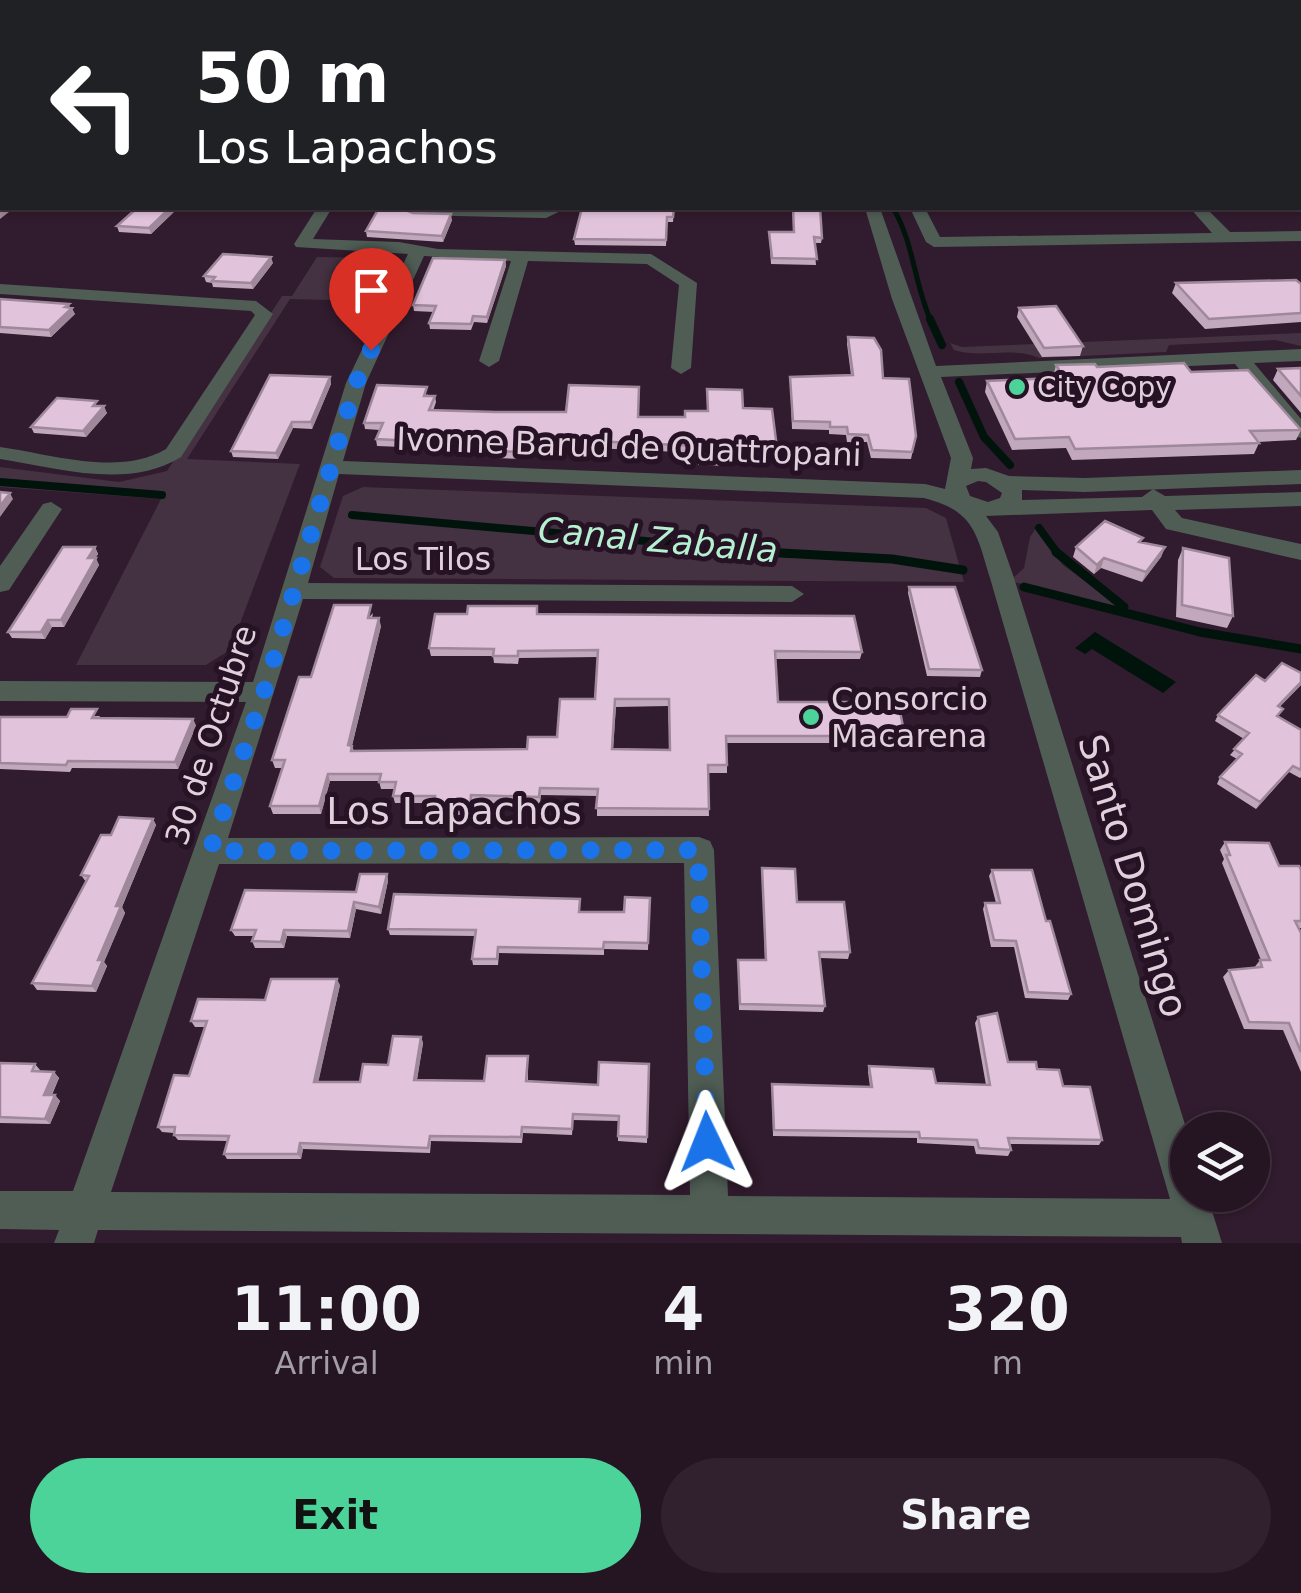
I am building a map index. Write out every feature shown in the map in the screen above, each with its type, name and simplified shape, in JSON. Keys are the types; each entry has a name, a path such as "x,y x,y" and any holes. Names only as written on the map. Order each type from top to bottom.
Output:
{"street":[{"path":"321,210 302,244 651,259 688,282 681,368"},
{"path":"415,210 554,210"},
{"name":"Santo Domingo","path":"873,210 901,299 931,372 960,485 994,516 1198,1231"},
{"path":"919,210 934,242 1301,236"},
{"path":"1200,210 1225,237"},
{"name":"30 de Octubre","path":"80,1227 264,692 356,383 418,251"},
{"path":"489,361 521,256"},
{"path":"0,289 256,306 264,314 174,452 158,465 132,469 0,453"},
{"path":"931,372 1301,355"},
{"path":"1240,358 1301,432"},
{"name":"Ivonne Barud de Quattropani","path":"330,467 925,491 960,485 974,474 1000,479"},
{"path":"994,516 1301,477"},
{"path":"1000,479 1152,493 1301,498"},
{"path":"994,516 1013,498 1000,479"},
{"path":"1152,493 1174,524 1301,552"},
{"path":"0,584 50,510"},
{"name":"Los Tilos","path":"294,591 792,594"},
{"path":"0,691 264,692"},
{"name":"Los Lapachos","path":"210,851 698,850 710,1215"},
{"path":"0,1210 80,1227 710,1215 1198,1231"}],"shaded area":[{"path":"317,257 381,258 389,264 371,301 290,299 187,459 300,464 230,650 206,665 76,665 161,499 0,487 0,467 119,482 167,471 282,296 292,296"},
{"path":"1301,333 1301,346 1275,340 1169,345 1166,352 1039,358 1018,353 965,352 954,350 950,343 962,347"},
{"path":"363,487 926,508 946,518 964,582 334,578 320,567 343,496"},
{"path":"1036,528 1063,565 1121,608 1010,581 1024,568 1030,537"},
{"path":"1095,632 1176,682 1163,693 1092,649 1085,654 1075,648"}],"building":[{"path":"135,210 168,210 149,228 117,226"},
{"path":"378,210 451,214 442,236 366,231"},
{"path":"581,210 674,210 673,217 667,217 666,240 574,239"},
{"path":"793,210 820,210 822,238 814,237 817,259 772,258 769,232 794,232"},
{"path":"223,254 271,257 251,283 212,281 215,277 204,276"},
{"path":"433,258 505,260 487,317 473,316 471,324 429,323 436,306 413,305"},
{"path":"1296,280 1301,284 1301,313 1209,319 1176,283"},
{"path":"0,299 69,304 65,307 72,308 49,330 0,327"},
{"path":"1056,306 1083,346 1044,348 1019,308"},
{"path":"848,337 874,338 881,350 883,378 909,379 916,436 912,452 872,450 868,435 848,434 847,427 830,427 830,422 793,421 790,377 853,375"},
{"path":"1184,363 1191,372 1248,370 1301,430 1250,431 1259,443 1075,449 1069,437 1015,439 987,381 1052,378 1049,373 1061,373 1056,365"},
{"path":"1301,368 1301,396 1278,369"},
{"path":"270,375 330,377 311,422 292,422 276,453 231,451"},
{"path":"377,385 427,387 424,396 435,396 429,410 495,412 566,412 569,385 639,387 638,417 685,417 685,411 708,411 707,389 742,390 743,408 772,409 777,448 729,448 729,460 699,459 699,446 526,440 524,452 494,451 497,439 453,439 452,443 376,439 383,423 364,423"},
{"path":"57,398 97,401 93,406 104,406 83,431 31,427"},
{"path":"0,492 10,493 0,506"},
{"path":"1105,521 1143,538 1139,542 1165,547 1146,572 1104,558 1097,565 1076,547"},
{"path":"63,547 95,547 88,558 96,558 61,620 48,620 41,632 8,632"},
{"path":"1183,548 1229,558 1233,616 1182,605"},
{"path":"909,587 955,587 982,670 929,669"},
{"path":"334,605 371,605 368,618 379,618 348,745 352,746 351,751 527,749 528,737 557,737 560,699 595,699 598,650 518,651 518,656 493,656 494,649 429,648 435,614 467,614 468,606 537,606 537,614 854,616 862,652 775,651 778,702 898,702 905,736 726,736 727,765 708,765 709,809 596,808 598,789 540,788 539,797 471,795 470,808 432,808 435,796 393,796 396,782 379,782 381,774 328,774 319,806 270,806 285,760 272,760 299,677 311,677","holes":["615,699 669,699 670,750 612,749"]},
{"path":"1282,663 1301,673 1301,682 1278,706 1283,709 1277,716 1301,730 1301,770 1293,766 1260,802 1220,777 1242,754 1234,749 1249,733 1218,715 1256,675 1265,681"},
{"path":"71,709 97,709 92,718 193,719 175,762 0,763 0,717 67,717"},
{"path":"119,817 153,819 116,906 121,906 98,960 103,960 92,986 32,983 89,876 81,875 101,835 111,835"},
{"path":"1225,842 1269,843 1279,866 1299,866 1301,870 1301,921 1295,921 1301,933 1301,1052 1289,1023 1249,1022 1229,970 1262,967 1260,960 1270,960 1226,855 1230,855"},
{"path":"762,868 795,869 797,902 844,902 850,952 819,952 825,1006 740,1004 738,960 766,960"},
{"path":"992,870 1032,870 1071,994 1028,992 1016,941 994,940 985,903 1000,903"},
{"path":"360,874 387,874 379,907 354,902 348,931 284,930 281,942 252,941 256,930 231,930 245,890 356,892"},
{"path":"394,894 580,899 579,912 624,912 625,897 650,898 648,943 604,942 603,949 498,947 497,959 472,959 476,930 388,929"},
{"path":"271,979 337,979 314,1082 360,1082 363,1064 388,1065 393,1036 421,1037 414,1080 484,1081 487,1056 528,1056 526,1081 598,1085 599,1062 649,1064 647,1137 618,1136 619,1116 573,1114 572,1129 522,1127 521,1137 430,1136 428,1148 300,1143 298,1154 224,1154 229,1136 174,1135 175,1127 158,1127 174,1075 189,1076 207,1021 191,1021 198,999 265,1000"},
{"path":"997,1013 1008,1062 1036,1062 1037,1069 1059,1070 1063,1086 1090,1087 1102,1140 1008,1138 1011,1150 979,1148 977,1140 920,1138 919,1132 774,1130 772,1084 872,1087 869,1066 933,1069 936,1083 990,1085 978,1017"},
{"path":"0,1063 35,1064 32,1071 54,1072 44,1095 55,1095 45,1119 0,1117"}],"waterway":[{"name":"Canal Zaballa","path":"894,210 931,321"},
{"name":"Canal Zaballa","path":"930,319 942,345"},
{"name":"Canal Zaballa","path":"959,382 984,437 1010,465"},
{"name":"Canal Zaballa","path":"0,482 162,495"},
{"name":"Canal Zaballa","path":"352,515 777,553"},
{"name":"Canal Zaballa","path":"1039,528 1057,553"},
{"name":"Canal Zaballa","path":"763,552 777,553"},
{"name":"Canal Zaballa","path":"777,553 892,559 963,570"},
{"name":"Canal Zaballa","path":"777,553 791,554"},
{"name":"Canal Zaballa","path":"1057,553 1124,607"},
{"name":"Canal Zaballa","path":"1024,587 1200,632 1301,649"}],"place":[{"name":"City Copy","path":"1017,387"},
{"name":"Consorcio Macarena","path":"811,717"}],"route":[{"path":"371,350 356,383 264,692 210,851 698,850 707,1142"}]}
